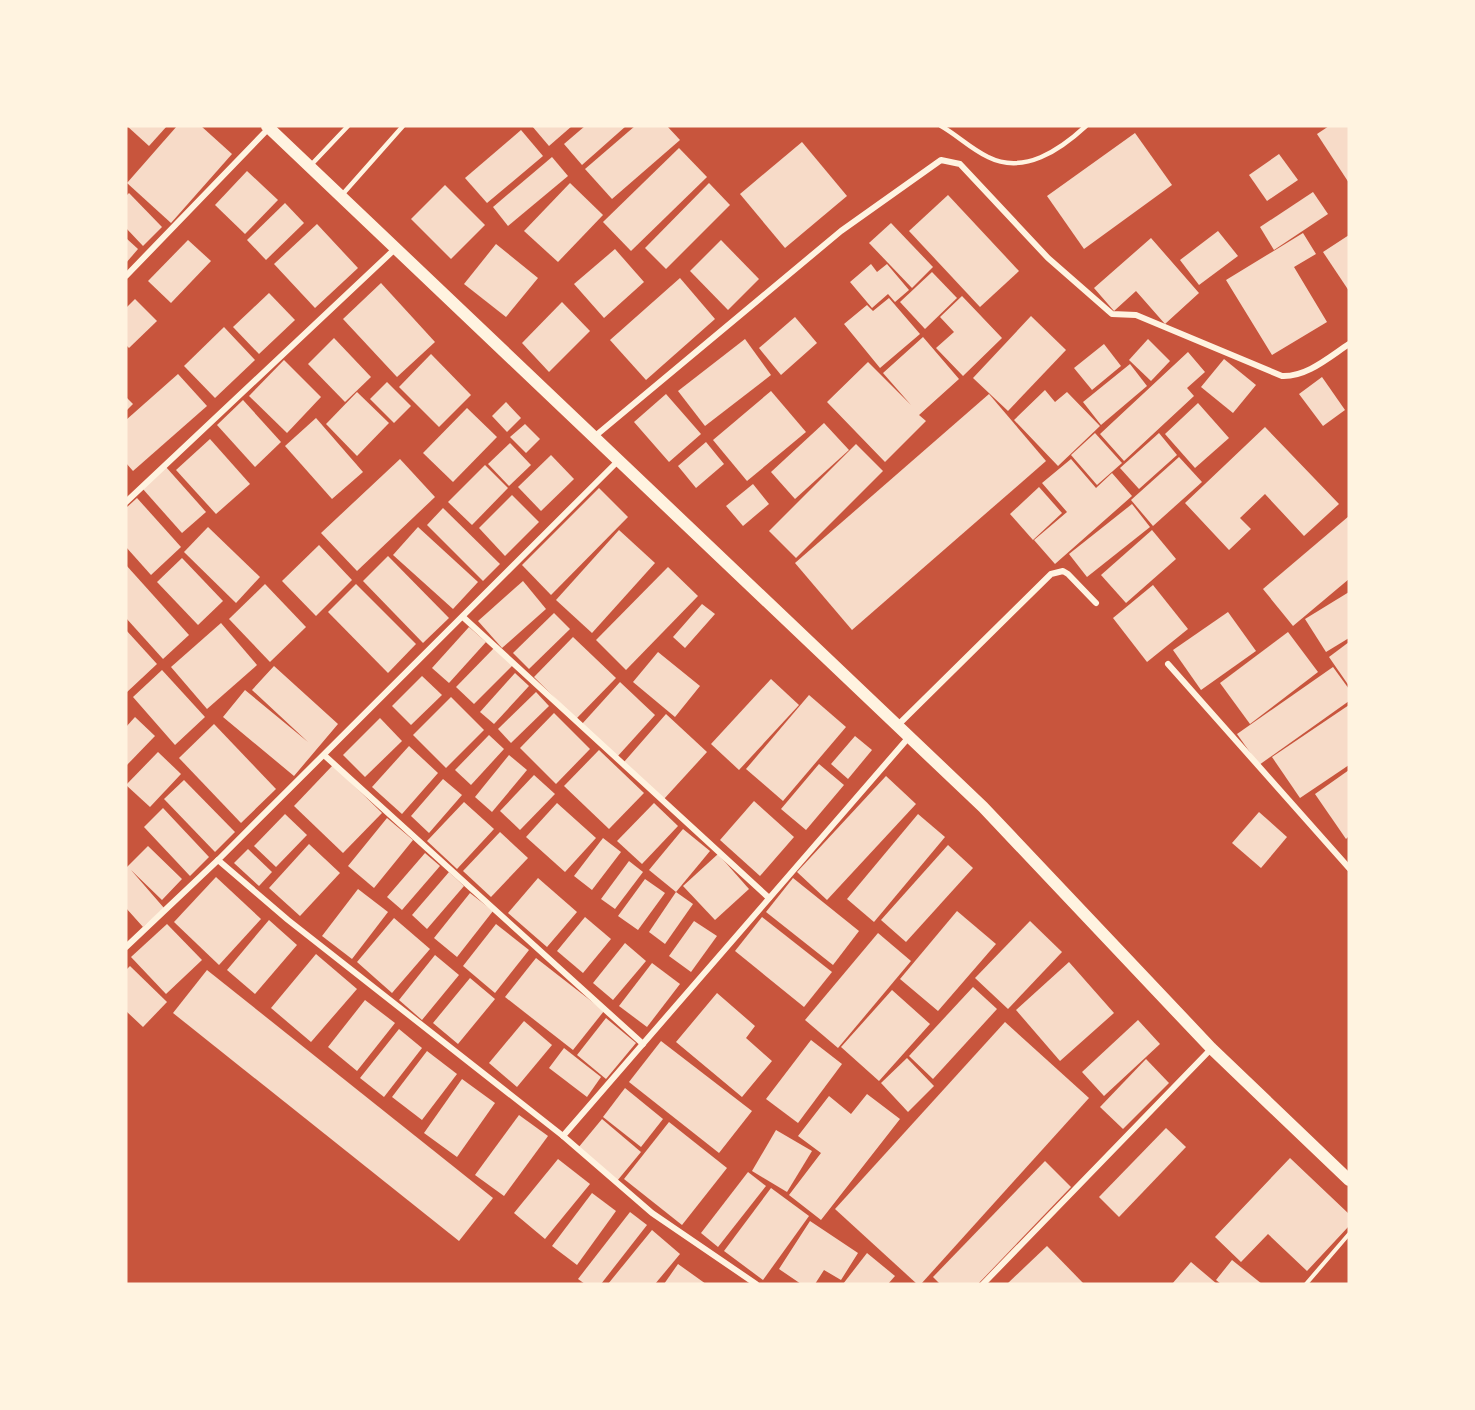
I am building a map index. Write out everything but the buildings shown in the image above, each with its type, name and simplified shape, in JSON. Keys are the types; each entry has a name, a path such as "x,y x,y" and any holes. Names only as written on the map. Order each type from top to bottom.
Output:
{"main road":[{"path":"268,127 983,807 1211,1048 1349,1180"}],"street":[{"path":"126,276 268,127"},
{"path":"594,436 841,231 941,160 960,164 1048,258 1112,314 1136,315 1282,376 1304,373 1349,344"},
{"path":"126,502 396,248"},
{"path":"126,947 324,756 619,460"},
{"path":"898,725 1051,574 1063,571 1068,574 1096,603"},
{"path":"463,617 769,898"},
{"path":"1168,664 1349,868"},
{"path":"563,1136 909,736"},
{"path":"324,756 643,1044"},
{"path":"218,860 288,920 563,1136 652,1213 756,1284"},
{"path":"983,1284 1211,1048"}],"lane":[{"path":"309,167 348,126"},
{"path":"341,196 403,126"},
{"path":"941,126 988,157 1017,164 1039,158 1064,147 1086,126"}],"path":[{"path":"1306,1284 1349,1234"}]}
